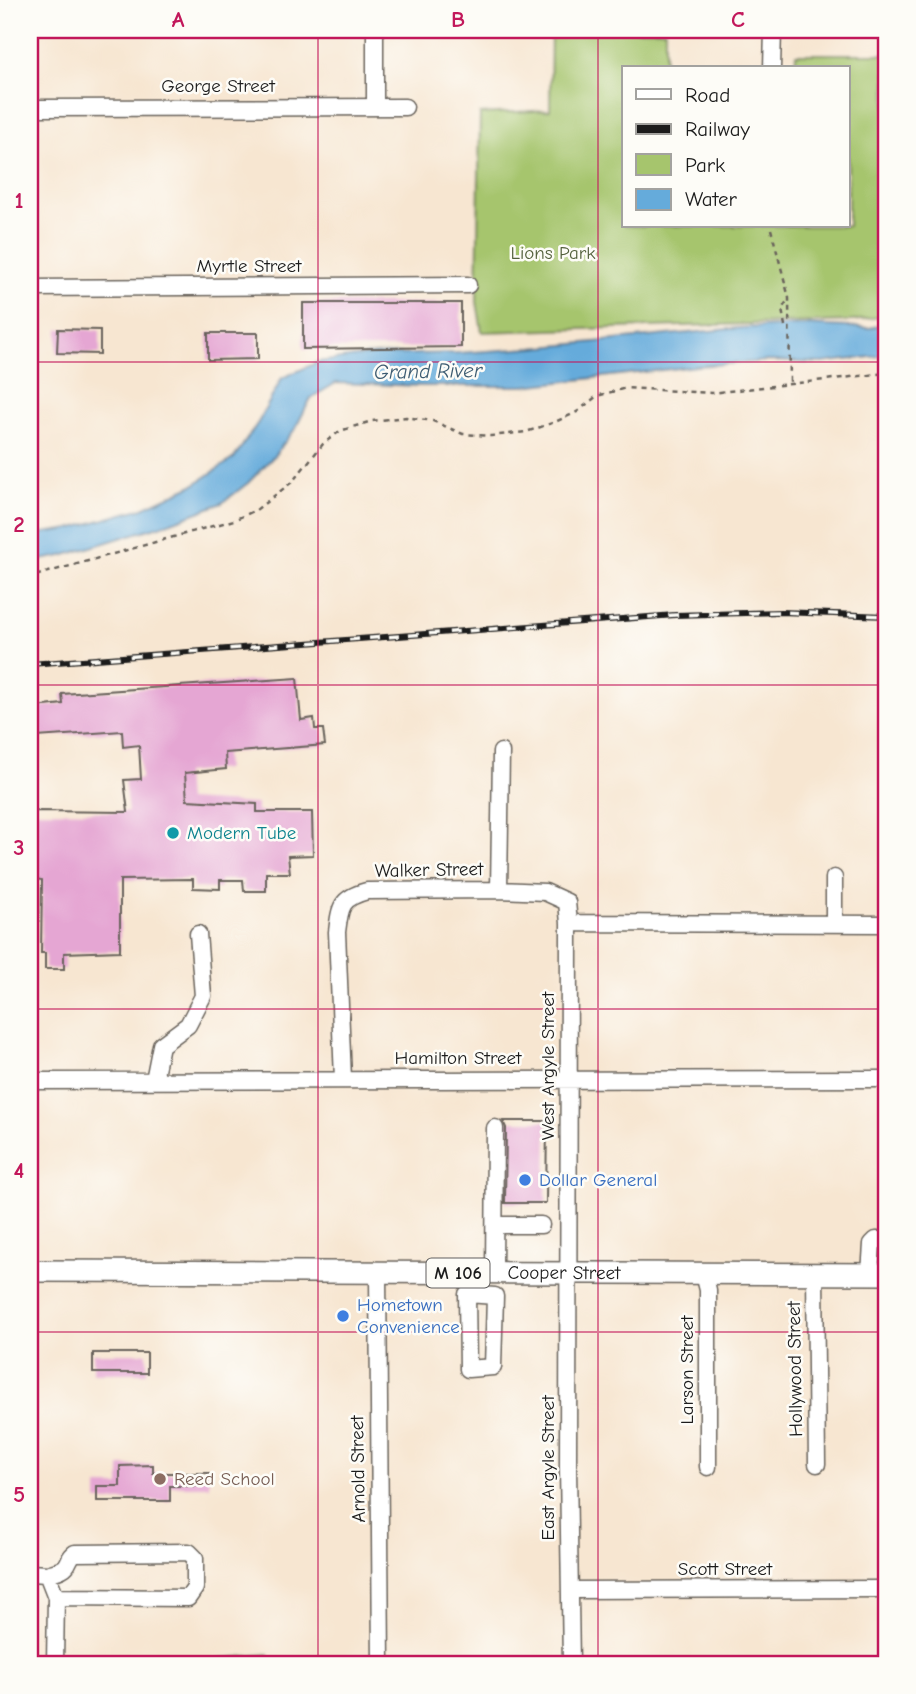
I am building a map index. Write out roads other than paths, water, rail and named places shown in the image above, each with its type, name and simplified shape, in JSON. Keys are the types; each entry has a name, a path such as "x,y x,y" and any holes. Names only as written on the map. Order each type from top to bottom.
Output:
{"main road":[{"name":"Cooper Street","path":"30,1271 878,1275"}],"street":[{"path":"375,30 375,107"},
{"path":"772,66 773,30"},
{"name":"George Street","path":"30,107 405,107"},
{"name":"Myrtle Street","path":"30,288 468,285"},
{"path":"499,890 501,752"},
{"path":"834,878 834,924"},
{"name":"Walker Street","path":"343,1079 337,932 339,915 345,901 353,895 367,891 499,890 545,892 567,902"},
{"name":"West Argyle Street","path":"567,902 569,1272"},
{"path":"569,923 886,924"},
{"path":"154,1080 161,1045 188,1025 203,996 198,934"},
{"name":"Hamilton Street","path":"30,1080 886,1079"},
{"path":"474,1295 485,1273 495,1225 495,1128"},
{"path":"495,1225 541,1225"},
{"path":"878,1275 872,1244 876,1240 886,1240"},
{"name":"East Argyle Street","path":"569,1272 571,1664"},
{"name":"Arnold Street","path":"378,1273 381,1664"},
{"name":"Larson Street","path":"704,1274 708,1290 708,1467"},
{"name":"Hollywood Street","path":"816,1274 817,1464"},
{"path":"467,1294 474,1295 495,1296 493,1367 468,1369 467,1294"},
{"path":"30,1573 47,1574 60,1570 75,1553 189,1552 195,1558 195,1588 187,1598 56,1597"},
{"path":"47,1574 56,1597 55,1664"},
{"name":"Scott Street","path":"570,1590 881,1589"}],"water":[{"name":"Grand River","path":"886,324 886,355 822,363 769,361 697,366 524,386 336,383 311,398 295,429 273,457 248,483 222,503 169,523 62,556 30,562 30,535 70,529 143,508 195,484 234,458 259,421 282,378 318,362 371,355 532,348 740,328 807,325 869,328"}],"railway":[{"path":"30,664 675,615 781,612 886,616"}],"place":[{"name":"Modern Tube","path":"173,833"},
{"name":"Dollar General","path":"525,1180"},
{"name":"Hometown Convenience","path":"343,1316"},
{"name":"Reed School","path":"160,1479"}],"park label":[{"name":"Lions Park","path":"553,253"}]}
